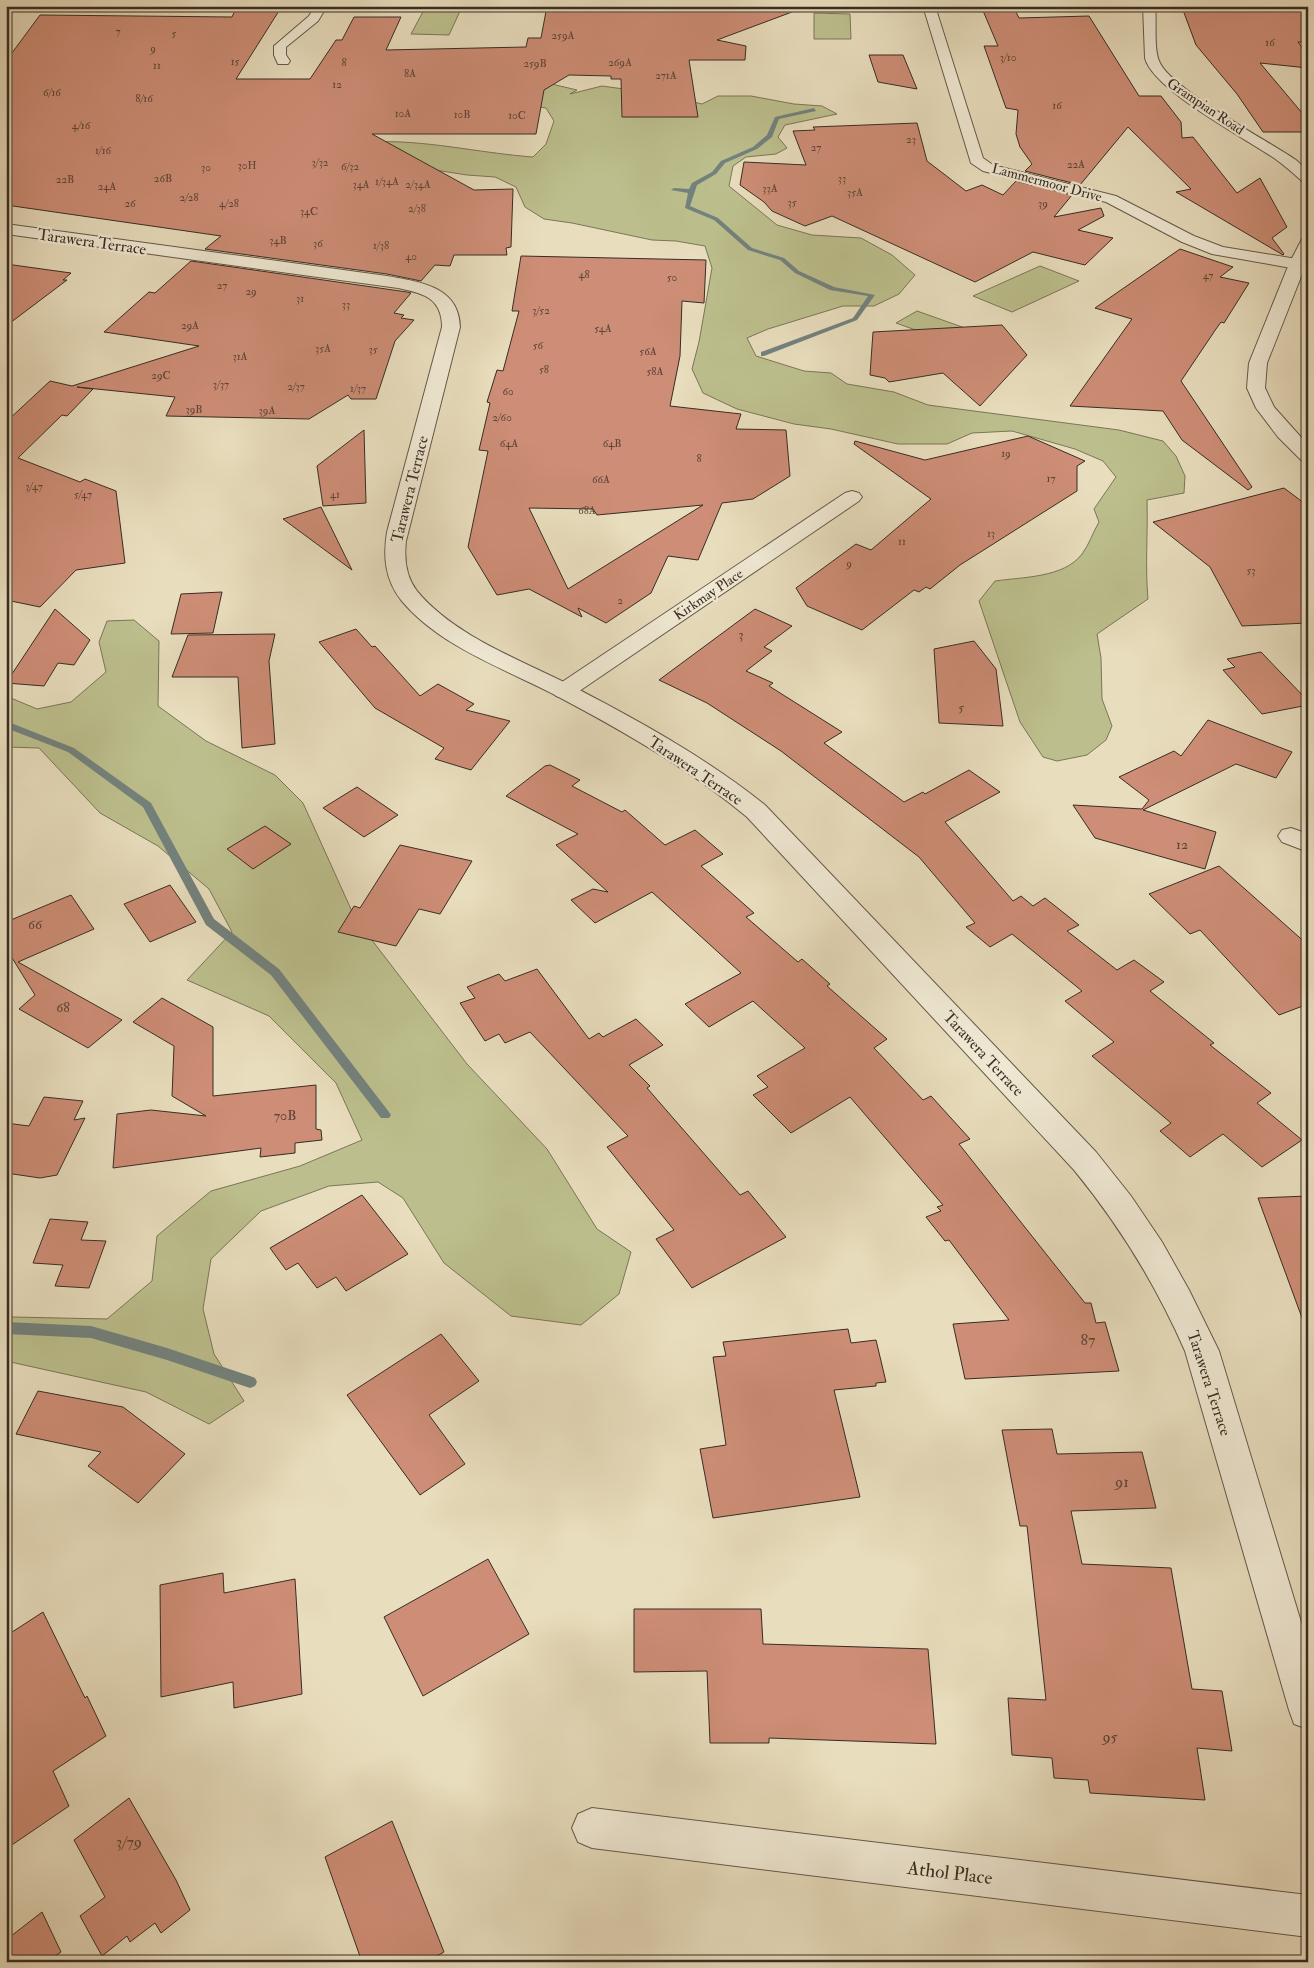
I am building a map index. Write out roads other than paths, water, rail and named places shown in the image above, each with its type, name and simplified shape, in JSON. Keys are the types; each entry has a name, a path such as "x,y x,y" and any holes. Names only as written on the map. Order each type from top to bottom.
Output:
{"street":[{"path":"283,61 280,56 280,46 314,18 321,6"},
{"name":"Lammermoor Drive","path":"929,6 976,160 988,168 1111,200 1188,239 1218,251 1236,256 1297,264"},
{"name":"Grampian Road","path":"1149,6 1153,62 1159,73 1184,93 1291,163 1308,179"},
{"name":"Tarawera Terrace","path":"6,229 387,281 418,288 439,296 447,303 452,318 451,327 395,538 394,564 407,594 437,622 654,741 707,773 756,811 1086,1161 1114,1195 1162,1268 1182,1305 1202,1351 1308,1710"},
{"path":"1308,242 1297,264 1258,363 1256,388 1265,408 1285,433 1308,456"},
{"name":"Kirkmay Place","path":"564,691 852,497"},
{"name":"Athol Place","path":"592,1828 1308,1916"}],"waterway":[{"path":"691,191 694,184 714,173 723,162 755,148 770,136 777,118 814,110"},
{"path":"674,190 691,191"},
{"path":"691,191 687,207 716,219 750,249 782,259 797,272 832,289 872,295 855,319 764,354"},
{"path":"6,724 71,750 147,805 210,922 275,972 385,1115"},
{"path":"6,1328 91,1332 167,1354 250,1382"}]}
